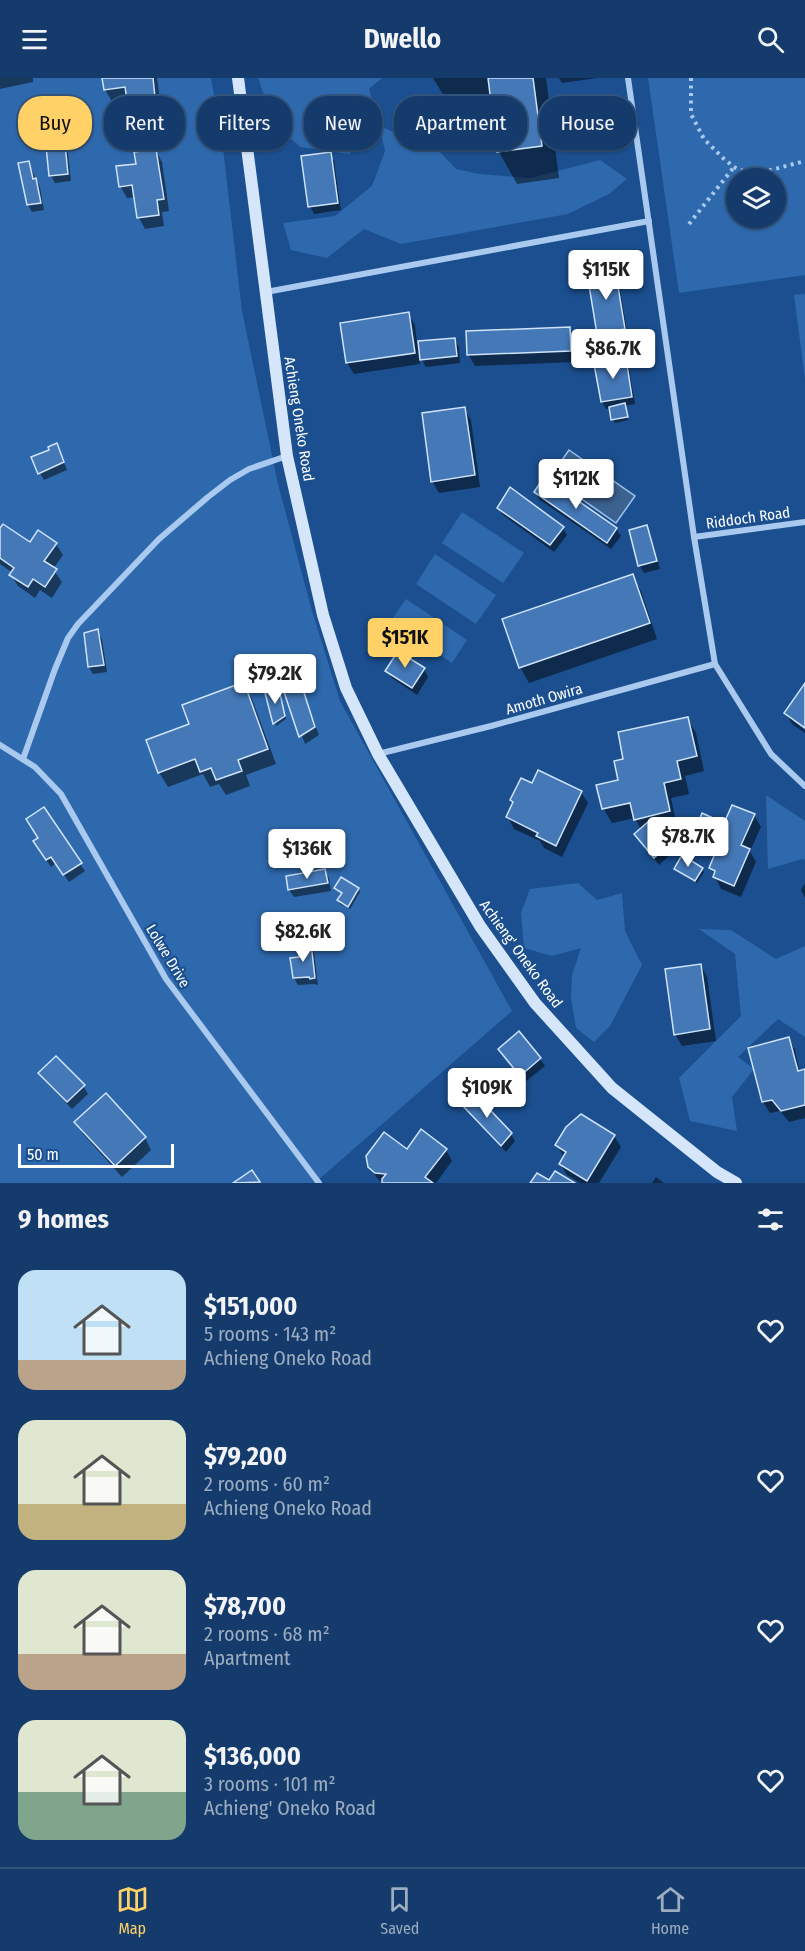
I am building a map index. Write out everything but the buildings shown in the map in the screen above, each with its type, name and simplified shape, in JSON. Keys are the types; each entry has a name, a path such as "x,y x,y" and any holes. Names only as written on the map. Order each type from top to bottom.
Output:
{"main road":[{"name":"Achieng Oneko Road","path":"238,78 287,456 323,615 346,688 378,754"},
{"name":"Achieng' Oneko Road","path":"378,754 480,927 535,1003 612,1088 717,1172 736,1183"}],"street":[{"path":"628,78 694,537 715,664 771,754 805,786"},
{"path":"266,292 649,221"},
{"path":"23,759 55,669 68,639 78,624 159,539 208,497 249,469 287,456"},
{"name":"Riddoch Road","path":"694,537 805,522"},
{"name":"Amoth Owira","path":"378,754 491,726 715,664"},
{"name":"Lolwe Drive","path":"0,745 35,766 61,794 166,979 273,1125 319,1183"}],"path":[{"path":"691,78 691,114 704,139 734,167 752,175 805,161"},
{"path":"689,224 734,167"}],"shaded area":[{"path":"0,78 211,78 214,96 197,96 197,150 223,150 242,311 278,484 312,611 340,701 512,1011 317,1181 319,1183 0,1183"},
{"path":"258,78 382,78 369,89 371,96 304,96 304,148 292,139 292,96 264,96"},
{"path":"648,78 805,78 805,275 679,293"},
{"path":"382,127 394,132 394,150 438,150 456,169 479,174 530,178 600,160 627,179 609,194 568,214 401,244 364,229 327,258 291,250 283,223 335,216 372,186 385,151"},
{"path":"321,150 352,150 350,154"},
{"path":"805,294 805,379 794,295"},
{"path":"569,450 635,496 616,523 550,477"},
{"path":"462,512 524,553 503,583 442,543"},
{"path":"435,554 496,595 476,624 416,584"},
{"path":"406,599 467,640 452,663 390,622"},
{"path":"766,795 805,821 805,860 768,869"},
{"path":"578,883 597,900 622,893 625,931 642,965 610,1026 594,1042 576,1028 571,998 572,975 581,948 552,956 524,948 521,913 530,889"},
{"path":"699,929 731,930 776,959 805,946 805,1037 778,1019 738,1057 754,1069 732,1097 737,1131 690,1121 679,1078 741,1016 735,954"}]}
